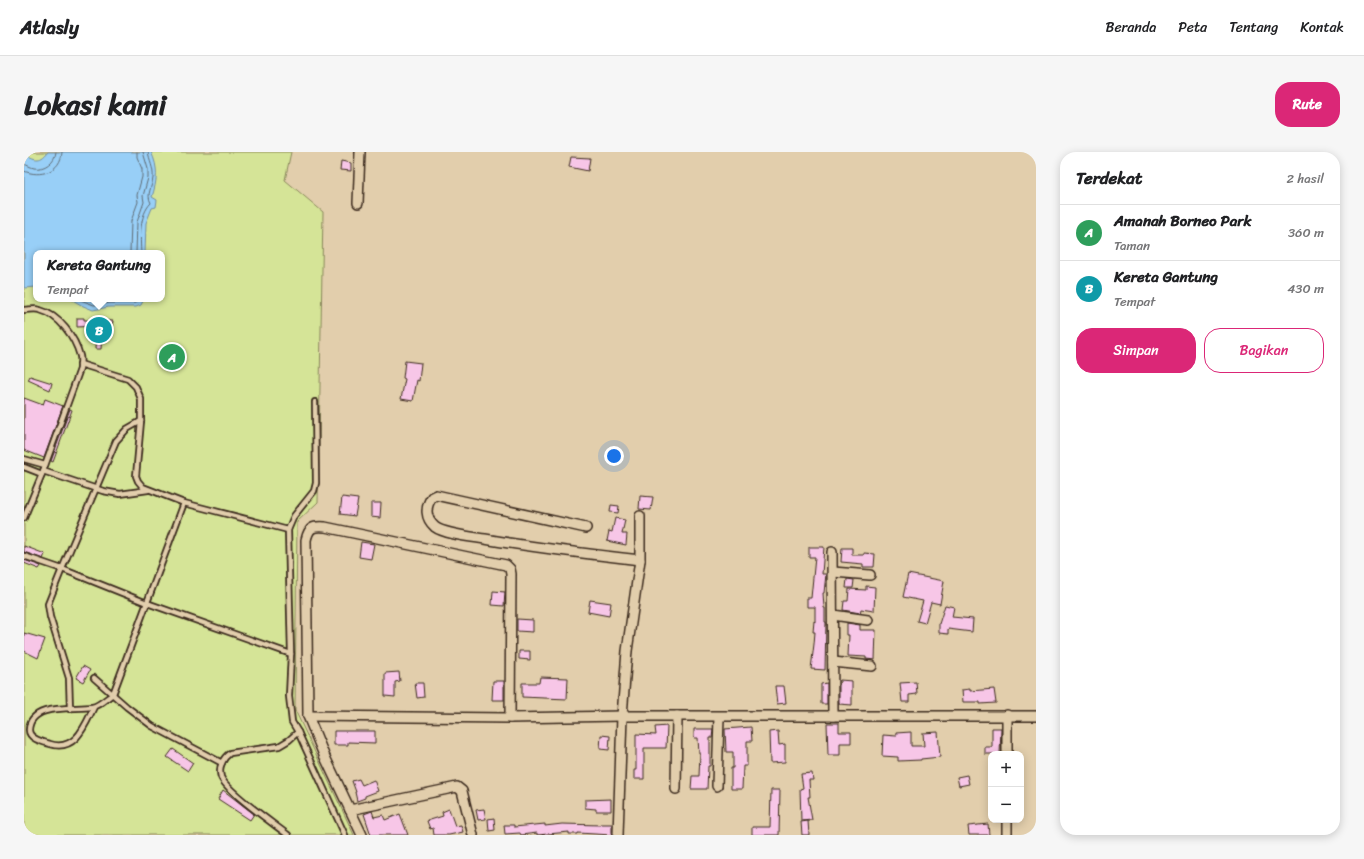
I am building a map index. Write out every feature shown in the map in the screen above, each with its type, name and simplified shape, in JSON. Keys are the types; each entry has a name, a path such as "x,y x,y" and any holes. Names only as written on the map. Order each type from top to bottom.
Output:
{"street":[{"path":"358,203 360,152"},
{"path":"586,528 436,495 432,497 427,508 427,515 436,528 449,532 511,544 640,560"},
{"path":"618,835 622,716 628,651 640,560 640,516"},
{"path":"362,835 324,755 308,716 306,540 307,534 310,530 317,526 506,565 510,569 511,574 510,718"},
{"path":"832,552 833,716"},
{"path":"833,572 870,575"},
{"path":"833,615 868,620"},
{"path":"833,662 872,666"},
{"path":"1006,715 1007,751"},
{"path":"308,716 510,718 622,716 1036,716"},
{"path":"676,789 677,716"},
{"path":"717,786 719,717"},
{"path":"350,810 457,787 462,791 472,835"},
{"path":"1007,823 1007,835"}],"lane":[{"path":"24,310 38,309 52,314 66,328 80,357 80,369 24,518"},
{"path":"80,364 128,379 136,387 141,399 141,420 136,476 138,482 143,487 184,503 288,530"},
{"path":"315,402 316,483 312,495 294,516 288,530 290,712 292,722 345,835"},
{"path":"70,709 69,678 50,617 48,604 116,441 127,429 141,420"},
{"path":"24,459 43,470 96,489 120,494 150,490"},
{"path":"24,468 43,470"},
{"path":"94,707 40,712 34,716 31,723 29,731 31,736 53,745 69,744 77,738 94,707 113,694 184,503"},
{"path":"24,556 62,569 147,604 290,654"},
{"path":"94,678 127,708 152,726 222,763"},
{"path":"288,835 237,795 221,777 220,770 224,758 230,752 279,746 298,732"}],"green space":[{"path":"24,152 291,152 285,180 323,212 318,502 297,522 295,710 354,835 24,835"}],"water":[{"path":"48,152 151,152 156,169 155,185 152,197 157,200 156,207 152,208 146,223 145,250 33,250 33,287 24,288 24,154 37,159 42,158"},
{"path":"76,302 142,302 141,305 136,307 109,307 93,310"}],"building":[{"path":"571,157 590,158 588,171 569,167"},
{"path":"341,161 351,163 351,171 340,170"},
{"path":"77,318 84,318 84,320 113,321 112,326 105,326 105,334 102,334 101,349 95,349 96,326 77,327"},
{"path":"405,361 421,363 419,381 417,380 413,401 401,399 405,379 403,378"},
{"path":"30,376 52,383 50,390 28,380"},
{"path":"24,398 43,405 45,399 63,406 44,458 24,450"},
{"path":"70,409 72,410 53,462 51,461"},
{"path":"640,496 653,497 651,510 639,509"},
{"path":"342,497 358,499 355,516 340,514"},
{"path":"371,503 381,503 380,518 371,517"},
{"path":"611,505 619,506 618,513 610,512"},
{"path":"615,518 625,520 622,534 627,534 626,545 607,541 609,531 612,532"},
{"path":"361,542 374,544 371,559 359,557"},
{"path":"24,546 45,554 43,559 24,552"},
{"path":"809,547 824,547 822,574 826,574 823,593 826,622 825,670 811,669 815,632 813,632 815,607 807,607 807,598 811,598 815,557 809,557"},
{"path":"842,548 852,548 852,555 864,555 864,553 875,554 874,567 863,567 863,564 841,562"},
{"path":"24,560 41,566 39,569 24,563"},
{"path":"908,574 944,581 940,604 931,602 925,623 917,621 923,601 903,597"},
{"path":"847,579 854,580 853,588 846,588"},
{"path":"866,586 875,587 874,611 861,609 860,613 843,610 844,601 848,601 849,589 866,590"},
{"path":"493,591 505,592 504,606 492,605"},
{"path":"590,600 611,603 609,616 588,612"},
{"path":"945,605 954,607 952,617 973,619 972,632 948,629 948,634 939,633 939,624"},
{"path":"517,619 533,620 533,632 517,631"},
{"path":"847,623 860,625 860,630 876,630 875,660 866,659 866,657 848,656 849,635 847,635"},
{"path":"24,633 45,639 38,658 24,651"},
{"path":"519,651 530,651 530,660 519,659"},
{"path":"83,666 90,670 83,682 76,678"},
{"path":"399,672 400,681 395,682 395,697 385,696 385,673"},
{"path":"540,677 568,678 567,699 522,697 522,683 539,683"},
{"path":"840,680 852,681 852,705 839,704"},
{"path":"493,681 504,681 504,700 492,700"},
{"path":"916,682 917,694 909,695 909,702 902,702 900,683"},
{"path":"415,683 423,683 424,697 417,698"},
{"path":"827,683 827,704 821,704 821,684"},
{"path":"775,686 784,686 786,703 777,704"},
{"path":"970,689 970,691 994,689 996,703 980,704 980,702 963,702 962,690"},
{"path":"827,723 839,723 839,732 851,732 851,743 840,743 840,755 828,755"},
{"path":"667,726 666,748 644,748 644,779 634,779 634,770 636,770 636,734 656,735 655,727"},
{"path":"751,727 752,741 747,741 747,766 743,766 742,789 731,789 733,752 726,752 725,729"},
{"path":"992,728 1001,728 1000,751 988,751 988,754 985,754 985,747 992,747"},
{"path":"694,729 713,729 712,738 710,738 710,766 708,766 707,789 691,789 692,776 699,776 700,754 698,738 694,738"},
{"path":"334,731 375,731 375,743 348,742 348,745 334,745"},
{"path":"778,731 779,745 785,744 785,762 770,763 769,732"},
{"path":"911,732 911,746 924,746 923,733 938,732 940,757 898,761 898,757 882,756 883,735 896,736 896,733"},
{"path":"601,735 610,736 609,750 600,749"},
{"path":"173,749 193,763 188,771 167,757"},
{"path":"812,773 813,780 809,780 810,797 808,797 812,820 801,821 800,789 803,788 801,774"},
{"path":"967,775 969,784 959,786 957,777"},
{"path":"359,779 362,785 374,780 378,791 357,801 356,792 352,781"},
{"path":"223,790 254,814 250,820 218,799"},
{"path":"771,790 780,790 779,835 752,835 752,827 770,827"},
{"path":"611,799 611,811 596,811 596,809 585,808 585,800"},
{"path":"449,809 455,826 461,825 463,832 449,835 434,835 433,828 430,829 427,821 443,816 442,812"},
{"path":"484,809 486,819 478,820 476,810"},
{"path":"372,811 374,817 383,815 385,820 400,814 408,835 371,835 364,814"},
{"path":"494,818 495,830 489,831 488,819"},
{"path":"808,821 809,835 802,835 801,822"},
{"path":"545,824 545,826 562,824 612,824 612,835 578,833 569,834 569,832 537,835 537,833 521,835 520,833 505,834 504,825 514,825 514,827"},
{"path":"988,824 989,835 969,835 968,826"}],"place":[{"name":"Kereta Gantung","path":"99,330"},
{"name":"Amanah Borneo Park","path":"172,357"}]}
